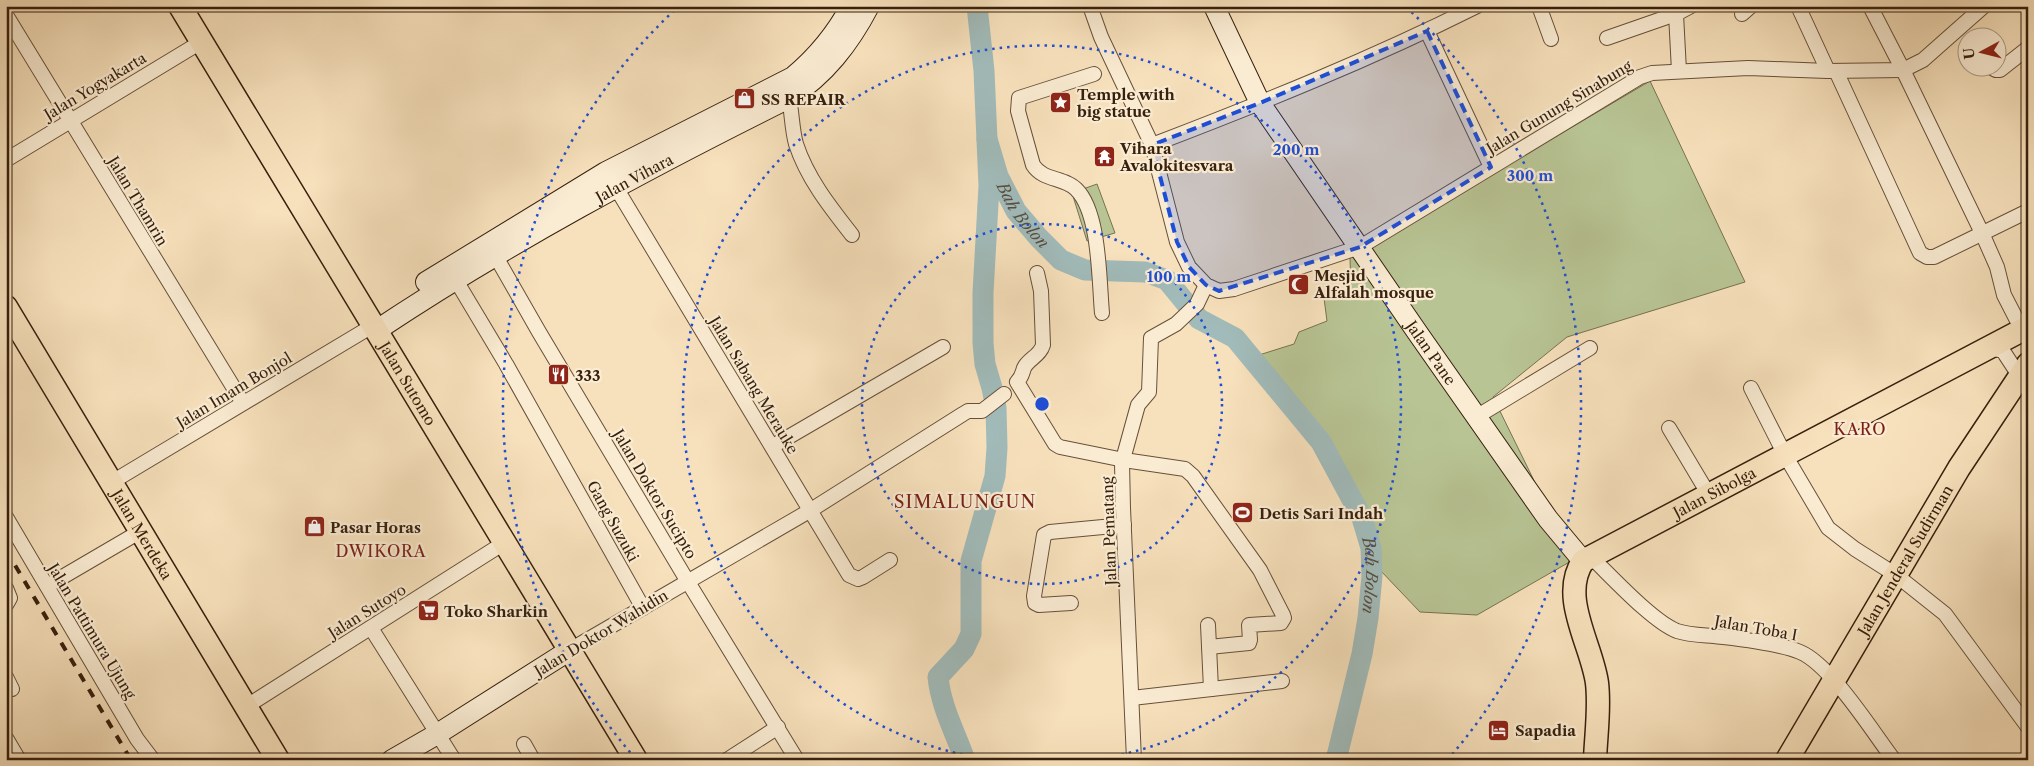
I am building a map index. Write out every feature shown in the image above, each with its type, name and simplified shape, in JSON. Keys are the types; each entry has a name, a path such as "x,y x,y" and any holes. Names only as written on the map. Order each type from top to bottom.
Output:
{"main road":[{"name":"Jalan Sutomo","path":"180,6 636,760"},
{"name":"Jalan Merdeka","path":"6,307 278,760"},
{"name":"Jalan Sibolga","path":"1587,559 2025,329"},
{"name":"Jalan Jenderal Sudirman","path":"1787,760 1959,468 2025,376"},
{"path":"1587,559 1577,570 1575,584 1580,626 1593,662 1597,684 1595,760"}],"street":[{"name":"Jalan Vihara","path":"796,88 812,61 830,40 851,6"},
{"name":"Jalan Vihara","path":"374,325 452,273 611,179 697,135 796,88 823,72 843,50 869,6"},
{"path":"1037,273 1041,291 1043,345 1040,352 1025,367 1023,376 1017,382 1055,444 1060,447 1124,460 1138,405 1149,392 1151,338 1176,324 1197,304 1206,285 1189,267 1177,242 1152,145 1101,37 1090,6"},
{"name":"Jalan Pane","path":"1214,6 1260,103 1548,519 1587,559"},
{"path":"1152,145 1260,103 1427,31 1477,6"},
{"path":"1539,6 1551,39"},
{"path":"1607,38 1676,14 1690,6"},
{"path":"1798,6 1832,71 1920,253 1927,258 1934,256 2028,211"},
{"path":"1870,6 1982,233 1997,267 2004,295 2025,329"},
{"name":"Jalan Gunung Sinabung","path":"1968,28 1984,6"},
{"path":"1676,14 1679,71"},
{"name":"Jalan Thamrin","path":"6,15 243,403"},
{"path":"1427,31 1491,167"},
{"name":"Jalan Gunung Sinabung","path":"1206,285 1219,291 1234,289 1360,247 1640,77 1652,73 1748,68 1832,71 1903,70 1956,38"},
{"name":"Jalan Yogyakarta","path":"6,160 201,42"},
{"path":"2006,65 2028,48"},
{"path":"1094,74 1020,98 1018,111 1033,165 1037,171 1047,177 1058,179 1076,188 1084,200 1095,234 1102,313"},
{"path":"796,88 796,142 805,166 820,192 852,236"},
{"name":"Jalan Sabang Merauke","path":"611,179 849,574 853,577 863,578 890,560"},
{"name":"Jalan Doktor Sucipto","path":"492,250 688,582 798,760"},
{"name":"Gang Suzuki","path":"452,273 643,608"},
{"name":"Jalan Imam Bonjol","path":"112,482 374,325"},
{"path":"772,446 942,347"},
{"path":"1476,417 1590,348"},
{"path":"1989,348 2003,351 2025,376"},
{"path":"1751,388 1785,455 1828,528 1896,575 1945,614 2028,727"},
{"name":"Jalan Doktor Wahidin","path":"392,760 439,733 570,650 811,510 968,411 982,411 1004,394"},
{"path":"1669,428 1709,495"},
{"name":"Jalan Pematang","path":"1134,760 1124,525 1124,460 1185,469 1193,476 1260,570 1283,615 1283,621 1281,622 1249,625 1249,643 1210,647"},
{"name":"Jalan Pattimura Ujung","path":"6,517 137,739 152,760"},
{"path":"1071,603 1039,605 1035,603 1034,596 1044,534 1124,525"},
{"path":"47,586 141,531"},
{"name":"Jalan Sutoyo","path":"247,706 504,543"},
{"name":"Jalan Toba I","path":"1587,559 1645,608 1676,630 1782,647 1801,652 1814,661 1834,680 1894,760"},
{"path":"6,588 10,598 6,604"},
{"path":"1208,626 1211,689"},
{"path":"371,628 439,733 454,760"},
{"path":"1132,698 1282,681"},
{"path":"727,760 778,727"},
{"path":"6,738 19,760"},
{"path":"524,744 533,760"}],"highlighted area":[{"path":"1427,31 1491,167 1360,247 1219,291 1206,285 1189,267 1177,242 1152,145 1260,103"}],"green space":[{"path":"1650,81 1745,282 1567,337 1493,397 1573,560 1477,615 1420,612 1379,569 1366,513 1330,445 1259,355 1294,344 1299,332 1327,321 1324,298 1351,290 1350,258"},
{"path":"1097,184 1115,233 1087,241 1072,193"}],"waterway":[{"name":"Bah Bolon","path":"965,760 945,709 938,677 964,649 971,634 971,561 995,476 997,448 996,408 985,364 983,343 983,293 989,186 984,71 977,6"},
{"name":"Bah Bolon","path":"987,139 998,176 1016,211 1061,260 1085,270 1145,272 1167,280 1199,319 1235,338 1321,442 1362,518 1371,548 1372,576 1368,618 1362,654 1336,760"}],"railway":[{"path":"6,550 131,760"}],"place":[{"name":"SS REPAIR","path":"745,99"},
{"name":"Temple with big statue","path":"1061,103"},
{"name":"Vihara Avalokitesvara","path":"1104,157"},
{"name":"Mesjid Alfalah mosque","path":"1298,284"},
{"name":"333","path":"559,375"},
{"name":"Detis Sari Indah","path":"1243,513"},
{"name":"Pasar Horas","path":"314,527"},
{"name":"Toko Sharkin","path":"428,611"},
{"name":"Sapadia","path":"1499,730"}],"district":[{"name":"KARO","path":"1860,429"},
{"name":"SIMALUNGUN","path":"965,502"},
{"name":"DWIKORA","path":"381,551"}]}
